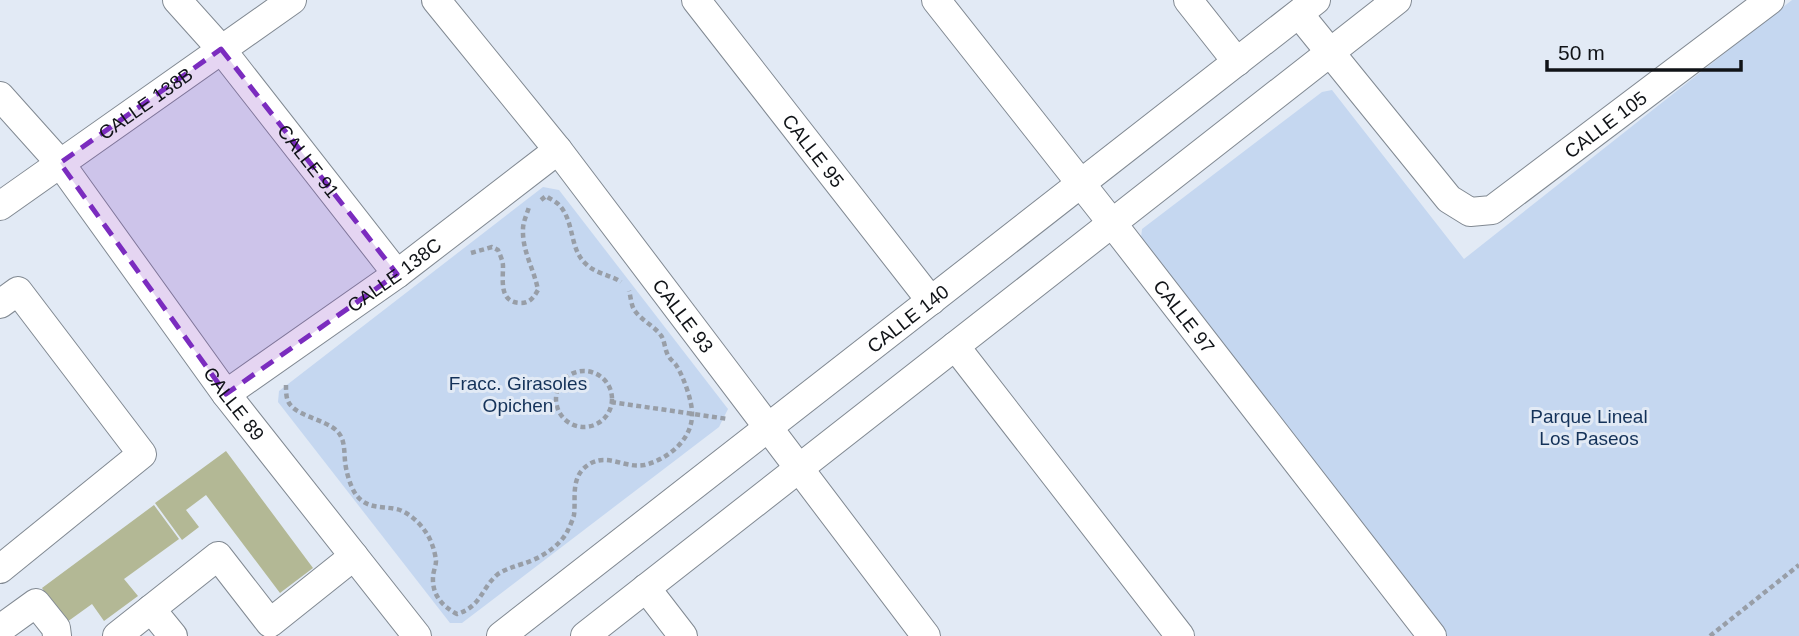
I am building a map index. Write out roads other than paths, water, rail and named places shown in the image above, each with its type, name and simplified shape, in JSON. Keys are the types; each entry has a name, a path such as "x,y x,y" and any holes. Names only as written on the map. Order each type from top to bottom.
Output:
{"street":[{"path":"177,0 221,49"},
{"name":"CALLE 138B","path":"0,206 292,0"},
{"name":"CALLE 93","path":"436,0 558,150 926,636"},
{"name":"CALLE 95","path":"696,0 931,301"},
{"name":"CALLE 97","path":"936,0 1432,636"},
{"path":"1188,0 1237,62"},
{"path":"584,636 1397,0"},
{"name":"CALLE 105","path":"1329,53 1449,199 1470,212 1492,210 1770,0"},
{"path":"1308,7 1329,53"},
{"name":"CALLE 140","path":"501,636 1308,7"},
{"name":"CALLE 91","path":"221,49 397,274"},
{"name":"CALLE 89","path":"0,96 60,163 226,394 417,636"},
{"name":"CALLE 138C","path":"226,394 397,274 558,150"},
{"path":"0,304 18,291 142,454 0,569"},
{"path":"956,346 1180,636"},
{"path":"117,636 218,556 270,623 354,556"},
{"path":"646,588 683,636"},
{"path":"0,629 36,603 56,628 57,636"},
{"path":"151,609 173,636"}],"park label":[{"name":"Fracc. Girasoles Opichen","path":"518,394"},
{"name":"Parque Lineal Los Paseos","path":"1589,427"}]}
